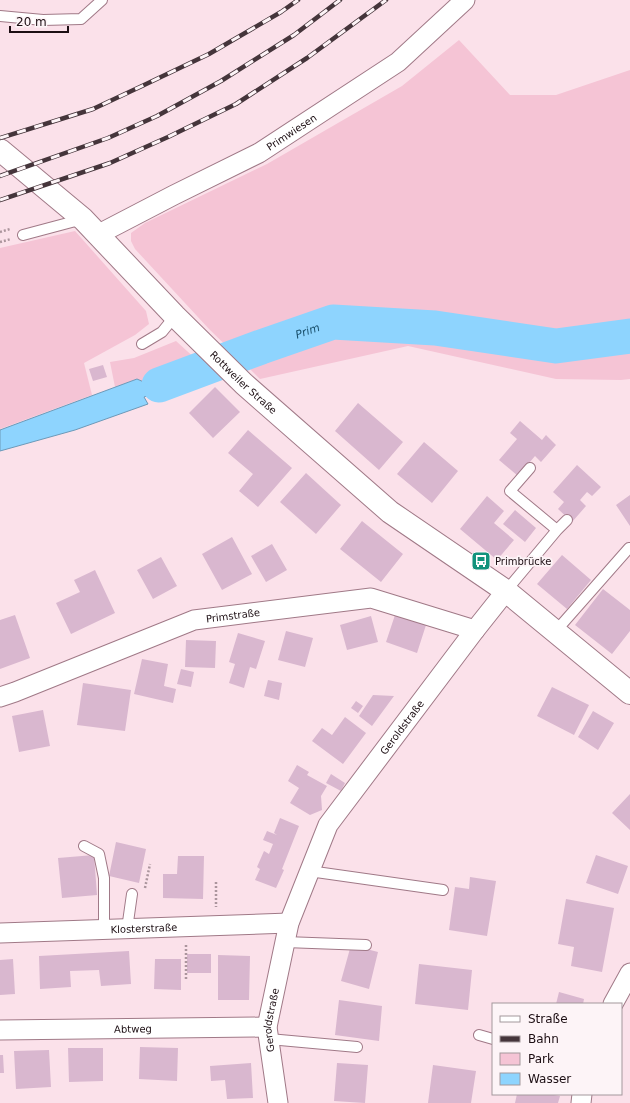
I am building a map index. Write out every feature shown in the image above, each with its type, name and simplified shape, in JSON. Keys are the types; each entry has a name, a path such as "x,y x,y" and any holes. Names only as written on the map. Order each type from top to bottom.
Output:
{"street":[{"name":"Primwiesen","path":"98,234 174,194 259,153 398,62 465,0"},
{"name":"Rottweiler Straße","path":"0,150 83,219 175,316 195,334 244,384 390,512 506,592 630,693"},
{"name":"Geroldstraße","path":"278,1103 268,1033 284,942 288,923 328,825 475,630 506,592"},
{"name":"Primstraße","path":"0,697 194,620 371,598 475,630"},
{"name":"Klosterstraße","path":"0,933 288,923"},
{"path":"613,1003 630,973"},
{"name":"Abtweg","path":"0,1030 268,1033"}],"lane":[{"path":"0,16 43,20 81,19 102,0"},
{"path":"23,235 83,219"},
{"path":"142,344 162,332 175,316"},
{"path":"530,468 510,490 557,530"},
{"path":"506,592 567,520"},
{"path":"555,632 629,548"},
{"path":"84,846 99,854 104,878 104,929"},
{"path":"309,871 444,890"},
{"path":"127,929 132,894"},
{"path":"284,942 366,945"},
{"path":"268,1033 357,1047"},
{"path":"479,1035 492,1039"}],"path":[{"path":"132,894 145,888 150,864"},
{"path":"216,882 216,926"},
{"path":"186,927 186,980"}],"green space":[{"path":"459,40 510,95 556,95 630,70 630,379 556,379 408,346 260,379 209,329 135,249 131,241 131,233 145,223 267,164 402,86"},
{"path":"75,231 146,311 149,324 135,335 84,363 92,395 0,429 0,248"},
{"path":"176,341 198,361 156,375 146,383 137,379 115,387 110,362 134,358"}],"water":[{"path":"198,361 213,376 144,397 148,404 75,430 0,451 0,430 137,379 146,383 156,375"}],"building":[{"path":"103,365 107,377 93,381 89,369"},
{"path":"215,387 240,412 213,438 189,413"},
{"path":"358,403 403,442 379,470 335,431"},
{"path":"520,421 542,440 546,435 556,445 541,462 535,456 518,476 499,460 517,439 510,433"},
{"path":"248,430 292,468 258,507 239,491 253,474 228,453"},
{"path":"424,442 458,471 432,503 397,474"},
{"path":"577,465 601,487 592,496 587,492 580,500 586,506 572,522 558,509 564,502 553,492"},
{"path":"306,473 341,505 316,534 280,502"},
{"path":"630,495 630,526 616,505"},
{"path":"487,496 504,511 494,523 514,540 497,560 460,529"},
{"path":"515,510 536,528 525,542 503,524"},
{"path":"362,521 403,554 381,582 340,549"},
{"path":"232,537 252,574 222,590 202,554"},
{"path":"272,544 287,570 266,582 251,556"},
{"path":"562,555 591,580 567,609 537,584"},
{"path":"161,557 177,586 153,599 137,570"},
{"path":"95,570 115,613 71,634 56,603 80,592 74,580"},
{"path":"603,589 630,610 630,631 612,654 575,625"},
{"path":"15,615 30,658 0,669 0,620"},
{"path":"395,615 426,625 417,653 386,642"},
{"path":"371,616 378,642 347,650 340,625"},
{"path":"286,631 313,638 305,667 278,660"},
{"path":"238,633 265,641 256,669 250,667 244,688 229,683 235,664 229,662"},
{"path":"186,640 216,641 215,668 185,667"},
{"path":"142,659 168,664 164,686 176,689 173,703 134,694"},
{"path":"181,669 194,672 191,687 177,684"},
{"path":"268,680 282,683 279,700 264,696"},
{"path":"83,683 131,690 125,731 77,725"},
{"path":"552,687 589,705 574,735 537,716"},
{"path":"373,695 394,696 372,726 359,716"},
{"path":"356,701 363,706 358,713 351,708"},
{"path":"43,710 50,746 19,752 12,716"},
{"path":"593,711 614,723 598,750 578,737"},
{"path":"345,717 366,733 343,764 312,741 322,728 332,735"},
{"path":"297,765 309,772 307,775 327,786 321,796 322,810 310,815 290,803 299,788 288,781"},
{"path":"331,774 345,783 341,791 326,783"},
{"path":"630,794 630,830 612,813"},
{"path":"280,818 299,826 282,869 284,870 276,888 255,880 260,869 257,867 264,851 269,854 273,844 263,840 267,831 277,835 274,833"},
{"path":"116,842 146,849 139,883 109,876"},
{"path":"94,855 97,895 62,898 58,858"},
{"path":"596,855 628,866 618,894 586,883"},
{"path":"178,856 204,856 203,899 163,898 163,874 177,874"},
{"path":"470,877 496,881 487,936 449,930 455,887 469,889"},
{"path":"566,899 614,908 602,972 571,966 574,947 558,944"},
{"path":"351,945 378,952 369,989 341,981"},
{"path":"129,951 131,984 101,986 99,970 70,971 71,987 40,989 39,956"},
{"path":"187,954 211,954 211,973 187,973"},
{"path":"218,955 250,956 249,1000 218,1000"},
{"path":"13,959 15,994 0,995 0,960"},
{"path":"155,959 181,959 181,990 154,989"},
{"path":"419,964 472,970 468,1010 415,1004"},
{"path":"559,992 584,999 583,1003 556,1003"},
{"path":"339,1000 382,1006 379,1041 335,1035"},
{"path":"140,1047 178,1048 177,1081 139,1079"},
{"path":"68,1048 103,1048 103,1081 69,1082"},
{"path":"49,1050 51,1087 16,1089 14,1051"},
{"path":"0,1055 3,1055 4,1073 0,1073"},
{"path":"251,1063 253,1098 227,1099 225,1080 211,1081 210,1066"},
{"path":"337,1063 368,1065 365,1103 334,1101"},
{"path":"433,1065 476,1071 471,1103 428,1103"},
{"path":"517,1095 560,1096 558,1103 515,1103"}],"waterway":[{"name":"Prim","path":"159,385 333,322 435,328 556,346 630,336"}],"railway":[{"path":"0,138 93,109 209,54 281,12 298,0"},
{"path":"0,176 108,138 157,116 221,81 294,35 340,0"},
{"path":"0,200 110,163 236,104 307,58 386,0"}],"place":[{"name":"Primbrücke","path":"481,561"}]}
